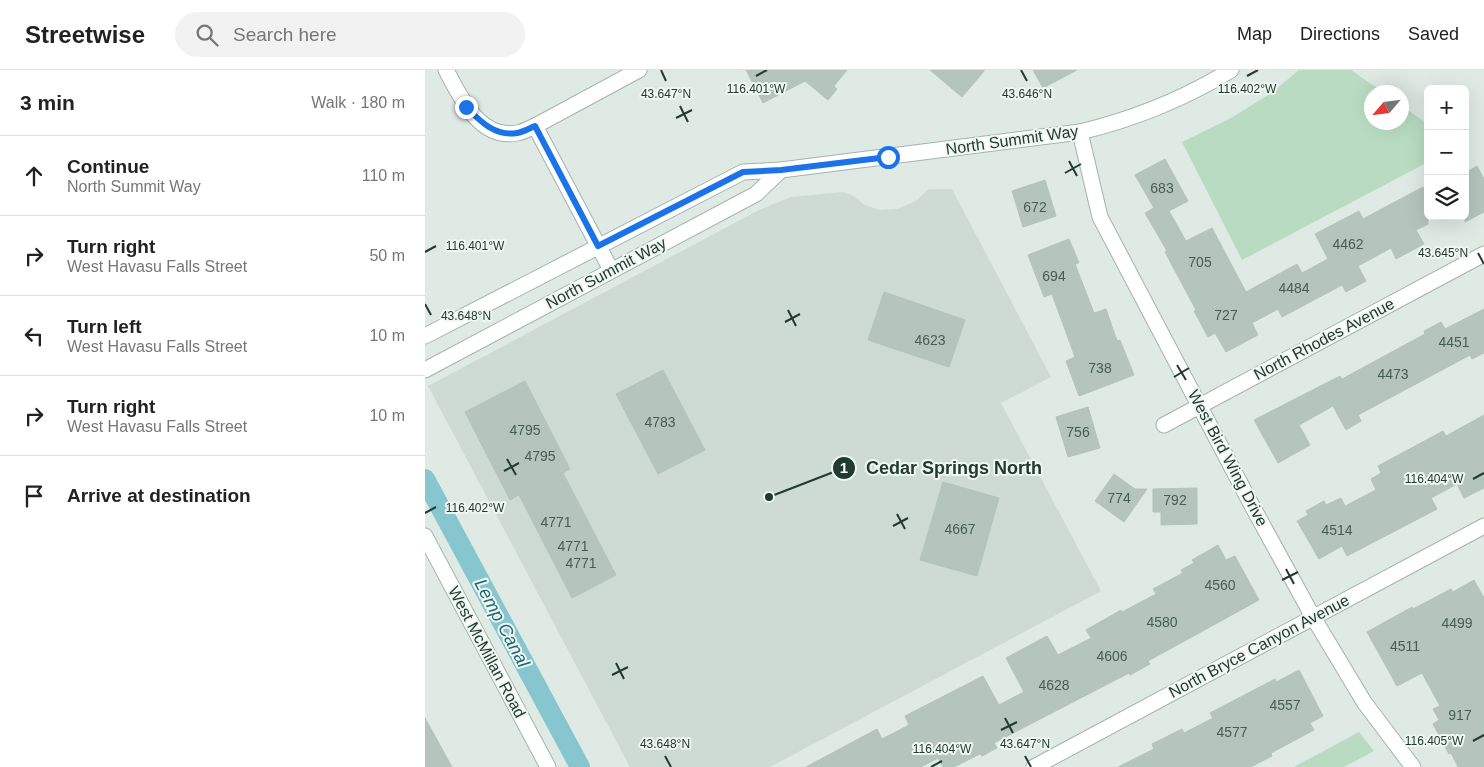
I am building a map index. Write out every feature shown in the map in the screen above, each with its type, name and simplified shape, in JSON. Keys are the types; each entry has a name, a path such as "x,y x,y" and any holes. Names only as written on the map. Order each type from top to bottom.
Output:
{"street":[{"path":"446,70 466,107 483,124 500,132 517,133 535,126 639,70"},
{"name":"North Summit Way","path":"425,336 743,172 781,170 1080,132 1145,113 1203,88 1231,70"},
{"path":"535,126 611,270"},
{"name":"West Bird Wing Drive","path":"1080,132 1100,217 1250,502 1313,617 1364,702 1413,767"},
{"name":"North Summit Way","path":"425,370 756,194 781,170"},
{"name":"North Rhodes Avenue","path":"1164,425 1484,254"},
{"name":"North Bryce Canyon Avenue","path":"1033,767 1484,526"},
{"name":"West McMillan Road","path":"425,536 548,767"}],"shaded area":[{"path":"929,189 952,189 1051,377 1001,403 1101,591 770,767 630,767 428,386 759,210 791,197 843,192 852,195 865,205 880,210 897,209 916,201"}],"green space":[{"path":"1299,70 1351,70 1373,85 1364,85 1364,130 1409,130 1409,111 1424,121 1424,164 1242,260 1182,142 1231,118 1270,94"},
{"path":"1359,732 1374,751 1344,767 1294,767"}],"building":[{"path":"746,70 847,70 834,86 837,89 828,100 805,81 763,103"},
{"path":"930,70 985,70 962,97"},
{"path":"1033,70 1077,70 1043,88"},
{"path":"1165,159 1188,201 1169,211 1186,241 1212,228 1246,292 1297,264 1302,273 1328,259 1315,234 1359,211 1363,219 1423,187 1424,220 1428,220 1428,224 1416,230 1424,244 1396,259 1391,248 1358,266 1366,281 1346,292 1342,285 1282,317 1278,309 1252,323 1258,335 1226,352 1215,333 1208,337 1194,311 1196,310 1165,252 1167,251 1145,213 1154,208 1135,175"},
{"path":"1477,166 1484,179 1484,212 1469,220 1469,175 1469,171"},
{"path":"1045,180 1056,216 1023,227 1012,191"},
{"path":"1069,239 1079,263 1075,264 1094,313 1106,309 1117,341 1120,340 1134,375 1079,396 1066,361 1075,357 1052,294 1044,297 1028,255"},
{"path":"884,292 965,320 949,367 868,340"},
{"path":"1484,309 1484,353 1472,359 1470,355 1358,415 1361,421 1346,430 1333,406 1299,425 1310,445 1278,463 1254,420 1340,376 1342,379 1425,334 1424,331 1441,322 1445,329"},
{"path":"663,370 705,450 658,474 616,394"},
{"path":"525,381 570,469 563,473 616,575 572,598 519,495 510,500 465,412"},
{"path":"1088,407 1100,448 1068,457 1056,417"},
{"path":"1484,415 1484,488 1464,498 1457,484 1431,498 1437,509 1347,556 1342,546 1319,559 1297,521 1308,515 1306,511 1324,501 1326,505 1341,498 1345,506 1376,490 1371,479 1381,473 1378,466 1443,431 1446,436"},
{"path":"1114,474 1135,489 1147,489 1124,522 1095,501"},
{"path":"943,482 999,498 977,576 920,560"},
{"path":"1197,488 1197,524 1161,525 1161,512 1153,512 1153,489"},
{"path":"1218,545 1226,560 1235,556 1259,600 1148,661 1150,664 1130,675 1129,673 994,743 997,748 954,767 943,767 938,758 921,767 806,767 877,729 882,739 909,725 905,716 983,676 999,705 1024,692 1006,658 1047,636 1058,655 1091,638 1086,630 1121,610 1122,612 1156,594 1153,589 1183,573 1181,570 1194,563 1192,560"},
{"path":"1474,580 1484,598 1484,767 1458,767 1433,724 1439,720 1433,709 1440,706 1422,673 1397,686 1367,632 1412,607 1413,609 1451,589 1453,592"},
{"path":"1299,670 1323,716 1310,723 1314,730 1271,753 1272,756 1251,767 1118,767 1154,749 1152,744 1182,729 1184,733 1213,718 1210,713 1275,679 1276,682"},
{"path":"425,718 452,767 425,767"}],"waterway":[{"name":"Lemp Canal","path":"425,479 580,767"}],"place":[{"name":"Cedar Springs North","path":"769,497"}],"route":[{"path":"466,107 483,124 500,132 517,133 535,126 598,246 743,172 781,170 888,157"}]}
